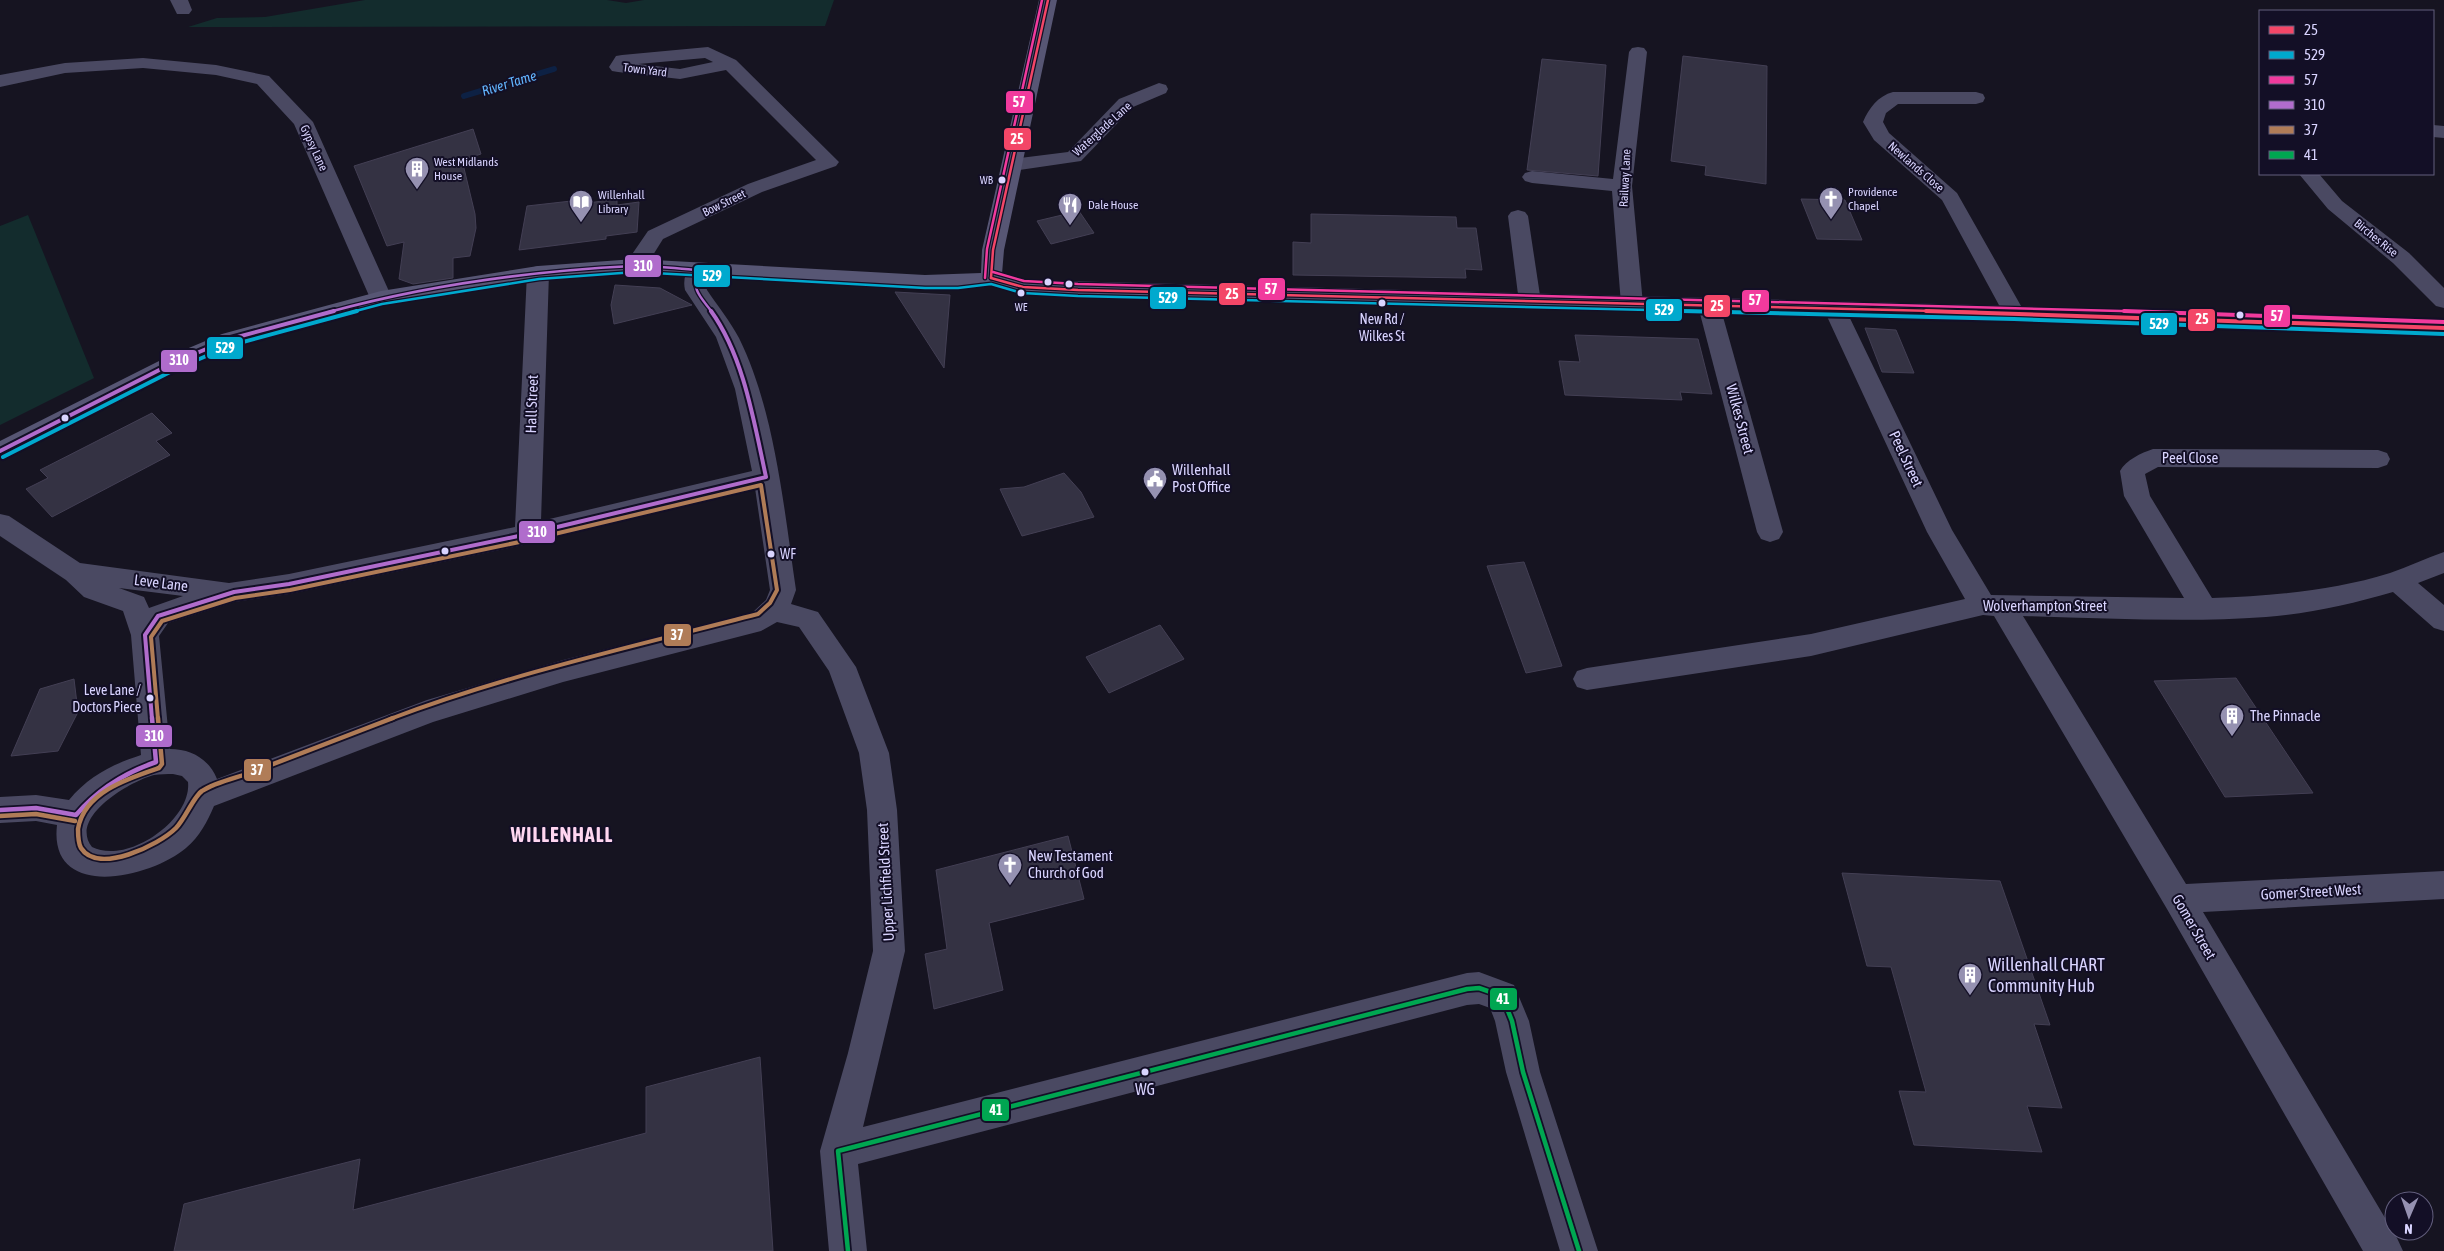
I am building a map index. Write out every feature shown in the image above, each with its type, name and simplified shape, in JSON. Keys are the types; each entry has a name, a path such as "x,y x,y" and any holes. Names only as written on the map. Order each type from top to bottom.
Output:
{"main road":[{"path":"991,278 993,250 1048,8"},
{"path":"0,451 173,363 230,339 381,298 538,273 635,266 925,282 957,282 991,278 1023,287 1078,290 2014,313 2444,328"}],"street":[{"name":"Town Yard","path":"730,64 680,74 618,67 622,60 708,52 730,64 830,162"},
{"name":"Railway Lane","path":"1632,304 1622,186 1638,52"},
{"name":"Gypsy Lane","path":"0,80 66,68 143,63 216,70 263,80 303,122 381,298"},
{"name":"Waterglade Lane","path":"1013,165 1074,157 1126,103 1159,90"},
{"name":"Newlands Close","path":"1976,98 1893,98 1878,110 1873,122 1881,136 1950,197 2014,313"},
{"name":"Bow Street","path":"635,266 655,235 755,188 830,162"},
{"name":"Birches Rise","path":"2310,175 2335,205 2401,258 2444,301"},
{"path":"1532,177 1622,186"},
{"path":"1518,216 1530,302"},
{"path":"204,797 427,712 563,672 761,620 774,611 781,601 783,590 766,477 747,389 727,337 696,290 694,282 698,270"},
{"name":"Hall Street","path":"528,534 538,273"},
{"name":"Wilkes Street","path":"1709,306 1770,532"},
{"name":"Peel Street","path":"1836,310 1940,532 1992,605"},
{"name":"Peel Close","path":"2204,609 2137,496 2132,471 2153,458 2378,459"},
{"path":"234,592 289,584 528,534 766,477"},
{"name":"Leve Lane","path":"0,523 76,573 94,590 134,604 145,635 156,762"},
{"name":"Wolverhampton Street","path":"1587,679 1811,644 1992,605 2204,609 2267,607 2337,597 2397,581 2444,562"},
{"name":"Leve Lane","path":"76,573 234,592"},
{"path":"2397,581 2444,620"},
{"name":"Leve Lane","path":"145,635 158,616 172,610 234,592"},
{"name":"Gomer Street","path":"1992,605 2178,899 2384,1251"},
{"name":"Upper Lichfield Street","path":"774,611 808,619 842,667 874,753 882,810 889,951 865,1053 838,1150 848,1251"},
{"path":"156,762 179,762 196,770 204,783 204,797 198,813 180,833 164,846 140,858 117,864 98,864 81,858 72,847 70,832 76,815 89,798 105,784 126,772 156,762"},
{"path":"0,810 36,808 76,815"},
{"name":"Gomer Street West","path":"2178,899 2444,885"},
{"path":"838,1150 1467,989 1479,988 1502,996 1512,1021 1523,1072 1579,1251"}],"green space":[{"path":"365,0 607,0 626,3 644,0 834,0 825,26 188,27 217,18 265,17"},
{"path":"28,215 94,378 0,425 0,226"}],"building":[{"path":"1683,56 1767,66 1766,184 1705,175 1706,166 1671,161"},
{"path":"1542,59 1606,65 1598,176 1527,170"},
{"name":"West Midlands House","path":"473,129 481,154 462,160 475,214 476,228 470,256 453,258 453,278 413,284 399,279 404,242 387,246 354,166"},
{"name":"Willenhall Library","path":"589,199 588,203 617,199 617,205 639,202 637,232 606,236 606,239 519,250 527,206"},
{"name":"Providence Chapel","path":"1801,199 1845,200 1862,240 1817,239"},
{"name":"Dale House","path":"1079,211 1094,233 1051,244 1037,221"},
{"path":"1311,214 1456,217 1457,228 1476,228 1482,270 1465,269 1466,278 1293,275 1293,242 1311,243"},
{"path":"615,285 660,288 692,305 614,324 611,305"},
{"path":"895,292 950,295 944,368"},
{"path":"1865,328 1896,330 1914,373 1882,372"},
{"path":"1575,335 1698,339 1712,394 1680,392 1682,400 1565,395 1559,361 1580,362"},
{"path":"152,413 172,433 156,441 170,455 52,517 26,489 48,478 40,470"},
{"path":"1064,473 1081,492 1094,517 1022,536 1000,489 1024,487"},
{"path":"1524,562 1562,666 1526,673 1487,566"},
{"path":"1160,625 1184,659 1109,693 1086,657"},
{"name":"The Pinnacle","path":"2236,678 2313,793 2225,797 2154,681"},
{"path":"74,679 78,712 58,751 11,756 40,689"},
{"name":"New Testament Church of God","path":"1068,836 1084,899 989,923 1003,990 934,1009 925,954 947,949 936,870"},
{"name":"Willenhall CHART Community Hub","path":"1842,873 2000,881 2050,1025 2034,1024 2062,1108 2027,1106 2042,1152 1914,1145 1899,1091 1926,1092 1891,967 1867,966"},
{"path":"760,1057 773,1251 174,1251 184,1204 360,1159 353,1210 646,1133 646,1087"}],"waterway":[{"name":"River Tame","path":"464,96 554,69"}],"transit line":[{"name":"57","path":"985,278 987,249 1042,0"},
{"name":"25","path":"991,278 993,250 1048,0"},
{"name":"310","path":"0,451 173,363 230,339 381,298 498,278 635,266 698,270 694,282 696,290 718,321 747,389 766,477 528,534 289,584 234,592 158,616 145,635 156,762 112,782 93,796 76,815 36,808 0,810"},
{"name":"529","path":"3,457 176,369 232,345 382,304 539,279 635,272 925,288 958,288 991,284 1022,293 1078,296 2014,319 2444,334"},
{"name":"57","path":"993,272 1024,281 1078,284 2014,307 2444,322"},
{"name":"25","path":"991,278 1023,287 1078,290 2014,313 2444,328"},
{"name":"37","path":"761,485 777,590 770,603 758,614 561,665 425,706 202,791 187,815 172,832 158,842 137,852 123,856 97,858 86,854 80,846 79,825 84,813 92,803 114,786 159,768 162,764 151,637 162,621 235,598 290,590 529,540 761,485"},
{"name":"37","path":"0,816 36,814 75,821"},
{"name":"41","path":"848,1251 838,1151 1467,989 1479,988 1502,996 1512,1021 1523,1072 1579,1251"}],"place":[{"name":"WB","path":"1002,180"},
{"name":"West Midlands House","path":"417,190"},
{"name":"Providence Chapel","path":"1831,220"},
{"name":"Willenhall Library","path":"581,223"},
{"name":"Dale House","path":"1070,226"},
{"name":"WE","path":"1021,293"},
{"name":"New Rd / Wilkes St","path":"1382,303"},
{"name":"Willenhall Post Office","path":"1155,500"},
{"name":"WF","path":"771,554"},
{"name":"Leve Lane / Doctors Piece","path":"150,698"},
{"name":"The Pinnacle","path":"2232,737"},
{"name":"New Testament Church of God","path":"1010,886"},
{"name":"Willenhall CHART Community Hub","path":"1970,996"},
{"name":"WG","path":"1145,1072"}],"district":[{"name":"WILLENHALL","path":"562,835"}]}
